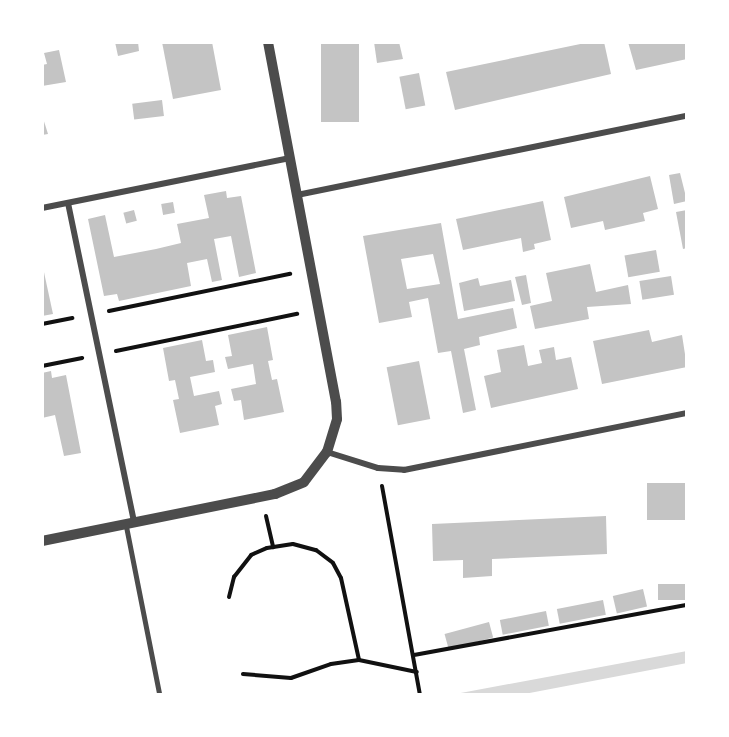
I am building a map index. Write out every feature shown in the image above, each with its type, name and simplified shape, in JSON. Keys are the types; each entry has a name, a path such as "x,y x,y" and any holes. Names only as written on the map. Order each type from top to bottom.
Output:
{"street":[{"path":"42,541 262,497 304,482 327,452 337,419 268,42"},
{"path":"297,195 687,116"},
{"path":"42,208 290,158"},
{"path":"68,203 99,354 130,524"},
{"path":"327,452 378,468 418,468 687,413"}],"lane":[{"path":"130,524 160,695"}],"path":[{"path":"42,324 311,270"},
{"path":"42,366 318,310"},
{"path":"378,468 420,695"},
{"path":"262,497 273,547"},
{"path":"229,597 234,577 245,561 273,547 300,544 333,563 344,588 359,660"},
{"path":"414,655 687,604"},
{"path":"243,674 291,678 359,660 417,672"}],"shaded area":[{"path":"687,651 687,663 519,695 450,695"}],"building":[{"path":"115,42 138,42 139,51 118,56"},
{"path":"162,42 212,42 221,90 173,99"},
{"path":"321,42 359,42 359,122 321,122"},
{"path":"374,42 399,42 403,59 377,63"},
{"path":"590,42 604,42 611,74 455,110 446,72"},
{"path":"628,42 687,42 687,59 636,70"},
{"path":"59,50 66,82 42,86 42,65 47,64 44,53"},
{"path":"419,73 425,105 406,109 399,77"},
{"path":"162,100 164,116 134,120 132,104"},
{"path":"42,115 48,134 42,135"},
{"path":"680,173 687,201 674,204 669,175"},
{"path":"650,176 658,209 643,213 645,221 605,230 603,221 571,228 564,197"},
{"path":"226,191 227,198 241,196 256,273 239,277 231,236 214,239 222,280 212,282 207,259 187,263 191,286 119,301 117,294 104,296 88,219 105,215 114,257 156,249 181,243 177,224 209,218 204,195"},
{"path":"543,201 551,240 534,244 535,249 523,252 521,238 463,250 456,219"},
{"path":"173,202 175,213 163,215 161,204"},
{"path":"134,210 137,221 126,223 123,213"},
{"path":"687,210 687,248 683,249 676,212"},
{"path":"441,223 458,319 513,308 517,328 479,337 480,345 464,349 476,410 463,413 451,351 438,353 428,298 409,302 412,317 379,323 363,236","holes":["433,254 440,284 407,289 401,259"]},
{"path":"656,250 660,272 628,277 624,256"},
{"path":"42,263 53,314 42,316"},
{"path":"590,264 596,292 628,285 631,304 587,307 589,319 535,329 530,306 552,301 546,273"},
{"path":"526,275 531,303 522,305 515,277"},
{"path":"671,276 674,295 642,300 639,281"},
{"path":"478,278 480,286 511,280 515,301 464,311 459,283"},
{"path":"267,327 273,360 268,361 272,380 277,379 284,412 244,420 241,400 234,401 231,389 256,384 253,364 228,369 225,357 232,356 228,335"},
{"path":"649,330 652,342 682,335 687,367 602,384 593,341"},
{"path":"202,340 206,361 213,360 215,372 190,377 194,396 219,391 222,404 215,406 219,425 180,433 173,400 179,399 175,380 169,381 163,348"},
{"path":"524,345 528,366 542,363 539,350 554,347 556,360 571,357 578,389 491,408 484,376 501,372 497,350"},
{"path":"419,361 430,419 398,425 387,367"},
{"path":"51,371 52,378 66,375 81,453 64,456 55,415 42,418 42,373"},
{"path":"647,483 687,483 687,520 647,520"},
{"path":"606,516 607,554 492,559 492,576 463,578 463,560 433,561 432,524"},
{"path":"658,584 687,584 687,600 658,600"},
{"path":"643,589 647,607 617,614 613,596"},
{"path":"603,600 606,615 560,624 557,609"},
{"path":"546,611 549,626 503,635 500,620"},
{"path":"489,622 493,637 449,649 445,634"}]}
